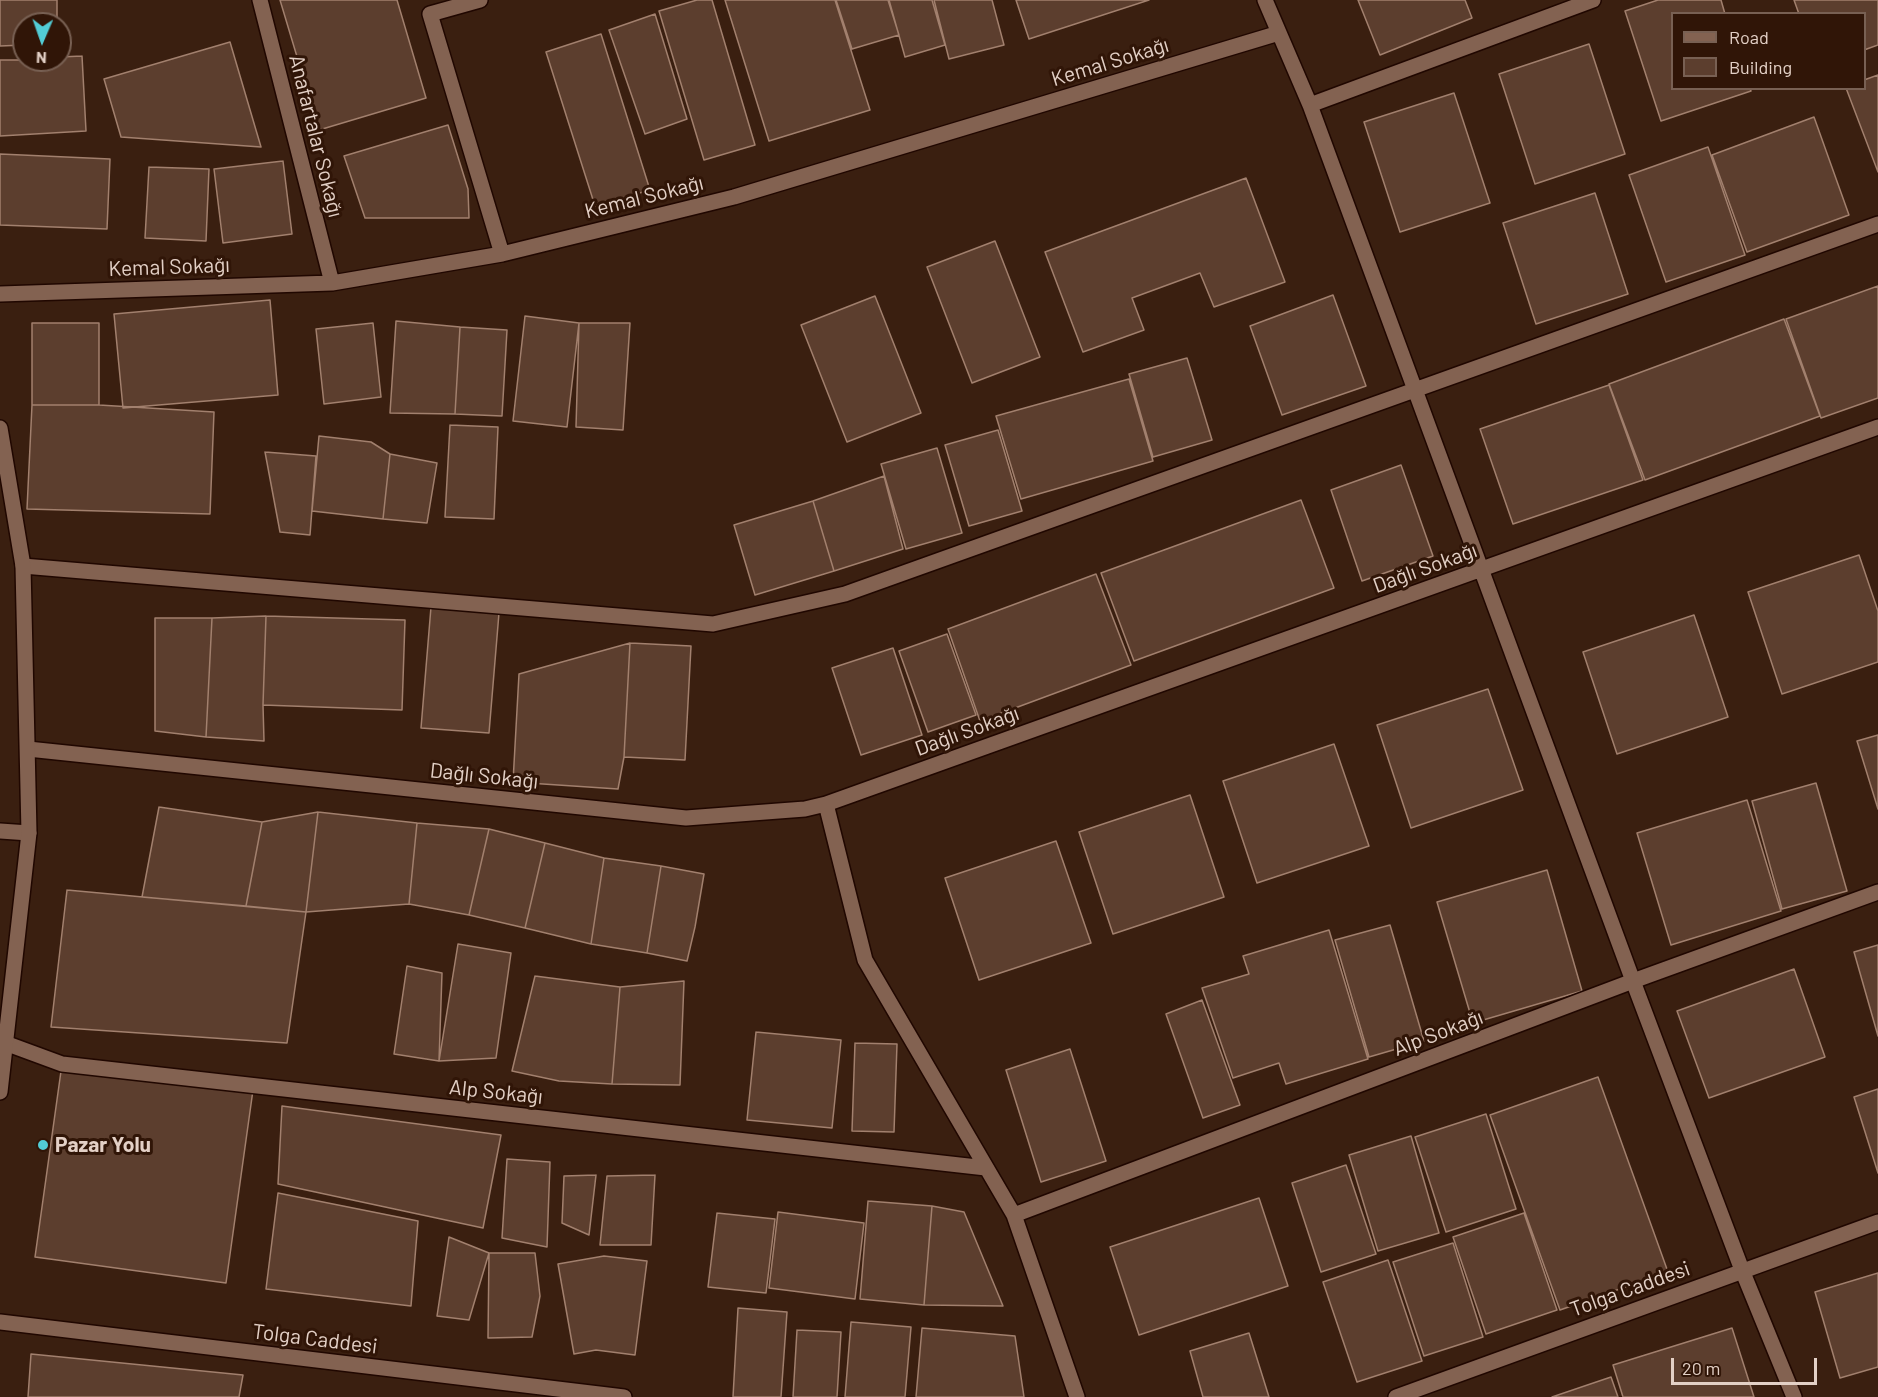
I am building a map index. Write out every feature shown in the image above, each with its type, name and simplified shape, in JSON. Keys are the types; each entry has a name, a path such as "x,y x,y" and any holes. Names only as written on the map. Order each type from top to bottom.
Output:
{"street":[{"name":"Anafartalar Sokağı","path":"260,0 332,283"},
{"path":"480,0 430,14 502,254"},
{"path":"1265,0 1310,105 1633,981 1742,1270 1794,1397"},
{"path":"1310,105 1593,0"},
{"name":"Kemal Sokağı","path":"0,294 332,283 502,254 734,197 1278,33"},
{"path":"23,566 712,624 845,594 1878,224"},
{"name":"Dağlı Sokağı","path":"28,749 686,818 805,809 826,804 1878,427"},
{"path":"0,428 23,566 29,833 0,1092"},
{"path":"826,804 865,960 1014,1215 1077,1397"},
{"path":"0,831 29,833"},
{"name":"Alp Sokağı","path":"1014,1215 1633,981 1878,892"},
{"name":"Alp Sokağı","path":"5,1043 62,1064 986,1168"},
{"name":"Tolga Caddesi","path":"1396,1397 1878,1222"},
{"name":"Tolga Caddesi","path":"0,1322 624,1397"}],"building":[{"path":"0,0 57,0 57,12 12,12 12,46 0,46"},
{"path":"280,0 397,0 426,98 319,130"},
{"path":"697,0 712,0 755,145 704,160 659,11"},
{"path":"725,0 835,0 870,110 769,141"},
{"path":"836,0 888,0 899,35 852,49"},
{"path":"889,0 932,0 945,45 905,57"},
{"path":"934,0 992,0 1004,45 949,59"},
{"path":"1016,0 1149,0 1029,39"},
{"path":"1358,0 1465,0 1472,18 1380,55"},
{"path":"1658,0 1721,0 1724,12 1671,12 1671,90 1751,91 1661,121 1625,11"},
{"path":"1794,0 1878,0 1878,45 1866,49 1866,12 1798,12"},
{"path":"655,14 687,119 645,134 609,30"},
{"path":"601,34 650,190 595,206 546,52"},
{"path":"230,42 261,147 121,137 104,79"},
{"path":"1589,44 1625,154 1535,184 1499,74"},
{"path":"72,56 82,56 86,131 0,136 0,60 12,60 12,72 72,72"},
{"path":"1878,75 1878,172 1847,90 1866,90 1866,79"},
{"path":"1454,93 1490,203 1400,232 1364,122"},
{"path":"1814,117 1849,215 1747,252 1712,155"},
{"path":"448,125 468,189 469,218 365,218 344,156"},
{"path":"1708,147 1745,255 1666,282 1629,175"},
{"path":"0,154 110,159 107,229 0,225"},
{"path":"283,161 292,234 223,243 214,169"},
{"path":"149,167 209,169 206,241 145,238"},
{"path":"1246,178 1285,282 1214,307 1200,273 1132,298 1144,330 1083,352 1045,252"},
{"path":"1595,193 1628,294 1536,324 1503,223"},
{"path":"995,241 1040,357 972,383 927,267"},
{"path":"1878,286 1878,398 1821,418 1786,319"},
{"path":"1333,295 1366,386 1282,415 1250,326"},
{"path":"875,296 921,413 847,442 801,325"},
{"path":"270,300 278,395 123,408 114,314"},
{"path":"525,316 579,323 567,427 513,421"},
{"path":"1784,319 1820,416 1645,480 1609,384"},
{"path":"396,321 460,327 455,414 390,413"},
{"path":"32,323 99,323 99,405 32,405"},
{"path":"373,323 381,397 324,404 316,329"},
{"path":"579,323 630,323 623,430 576,427"},
{"path":"460,327 507,330 502,416 455,414"},
{"path":"1187,358 1212,440 1153,457 1129,374"},
{"path":"1129,379 1153,461 1021,499 996,416"},
{"path":"1609,385 1643,480 1513,524 1480,429"},
{"path":"32,405 99,405 214,412 210,514 27,509"},
{"path":"450,425 498,427 494,519 445,517"},
{"path":"998,430 1022,511 969,526 945,445"},
{"path":"319,436 371,442 390,454 383,519 312,511"},
{"path":"937,448 962,533 906,549 881,464"},
{"path":"265,452 316,456 310,535 280,532"},
{"path":"390,454 437,463 427,523 383,519"},
{"path":"1401,465 1433,556 1362,581 1331,490"},
{"path":"884,476 903,549 834,571 813,501"},
{"path":"1301,500 1334,588 1134,661 1101,573"},
{"path":"813,501 834,571 755,595 734,525"},
{"path":"1859,555 1878,611 1878,662 1782,694 1748,592"},
{"path":"1096,574 1131,665 980,721 948,629"},
{"path":"431,607 499,613 489,733 421,728"},
{"path":"1694,615 1728,717 1617,754 1583,652"},
{"path":"266,616 405,620 402,710 263,705"},
{"path":"266,616 264,741 206,737 212,618"},
{"path":"155,618 212,618 206,737 155,731"},
{"path":"947,634 976,715 928,732 899,651"},
{"path":"630,643 691,646 685,760 624,757"},
{"path":"630,643 624,757 618,789 513,782 519,674"},
{"path":"893,648 922,735 861,755 832,668"},
{"path":"1488,689 1523,790 1411,828 1377,725"},
{"path":"1878,735 1878,809 1857,741"},
{"path":"1334,744 1369,846 1257,883 1223,781"},
{"path":"1816,783 1847,891 1782,909 1752,801"},
{"path":"1190,795 1224,897 1113,934 1079,832"},
{"path":"1747,800 1781,911 1671,945 1637,833"},
{"path":"159,807 262,822 246,906 142,897"},
{"path":"318,812 417,823 409,904 306,912"},
{"path":"318,812 306,912 246,906 262,822"},
{"path":"417,823 489,829 469,915 409,904"},
{"path":"489,829 545,843 525,928 469,915"},
{"path":"1056,841 1091,943 979,980 945,878"},
{"path":"545,843 604,858 591,944 525,928"},
{"path":"604,858 661,866 647,953 591,944"},
{"path":"661,866 704,874 687,961 647,953"},
{"path":"1547,870 1582,991 1473,1023 1437,902"},
{"path":"67,890 306,912 287,1043 51,1027"},
{"path":"1390,925 1424,1041 1369,1057 1335,940"},
{"path":"1329,930 1368,1059 1286,1084 1279,1063 1233,1078 1202,988 1249,974 1243,956"},
{"path":"458,944 511,953 496,1058 439,1061"},
{"path":"1878,945 1878,1036 1854,952"},
{"path":"407,966 442,973 439,1061 394,1054"},
{"path":"1794,969 1825,1057 1709,1098 1677,1011"},
{"path":"535,976 620,987 612,1084 559,1081 512,1071"},
{"path":"684,981 680,1085 612,1084 620,987"},
{"path":"1202,1000 1240,1105 1203,1118 1166,1014"},
{"path":"756,1032 841,1040 832,1128 747,1120"},
{"path":"855,1043 897,1044 894,1132 852,1131"},
{"path":"1070,1049 1106,1161 1041,1182 1006,1070"},
{"path":"62,1064 253,1090 226,1283 35,1257"},
{"path":"1598,1077 1668,1272 1560,1310 1490,1115"},
{"path":"1878,1089 1878,1173 1854,1097"},
{"path":"282,1106 501,1135 483,1228 278,1184"},
{"path":"1486,1114 1516,1209 1446,1232 1415,1137"},
{"path":"1411,1136 1439,1233 1378,1251 1349,1155"},
{"path":"507,1159 550,1162 547,1247 502,1238"},
{"path":"1346,1165 1376,1254 1321,1272 1292,1183"},
{"path":"596,1175 589,1235 562,1223 564,1176"},
{"path":"655,1175 651,1245 600,1245 607,1176"},
{"path":"278,1193 418,1221 411,1306 266,1289"},
{"path":"1259,1198 1288,1286 1139,1335 1110,1247"},
{"path":"868,1201 932,1206 924,1305 860,1299"},
{"path":"932,1206 964,1212 1003,1306 924,1305"},
{"path":"778,1212 864,1223 855,1299 769,1288"},
{"path":"717,1213 775,1219 766,1293 708,1287"},
{"path":"1524,1213 1557,1310 1486,1334 1453,1237"},
{"path":"449,1237 489,1253 469,1320 437,1316"},
{"path":"1453,1243 1483,1337 1424,1356 1393,1262"},
{"path":"489,1253 535,1253 540,1296 532,1337 488,1338"},
{"path":"604,1256 647,1261 635,1355 596,1350 574,1354 558,1264"},
{"path":"1388,1260 1422,1361 1357,1382 1323,1282"},
{"path":"1878,1273 1878,1367 1840,1378 1815,1292"},
{"path":"738,1308 787,1312 781,1397 733,1397"},
{"path":"851,1322 911,1327 905,1397 845,1397"},
{"path":"922,1328 1015,1336 1024,1397 916,1397"},
{"path":"1732,1328 1754,1397 1623,1397 1613,1365"},
{"path":"797,1330 841,1332 837,1397 793,1397"},
{"path":"1249,1333 1269,1397 1203,1397 1190,1351"},
{"path":"31,1354 243,1375 239,1397 28,1397"},
{"path":"1611,1377 1618,1397 1552,1397"}],"place":[{"name":"Pazar Yolu","path":"43,1145"}]}
